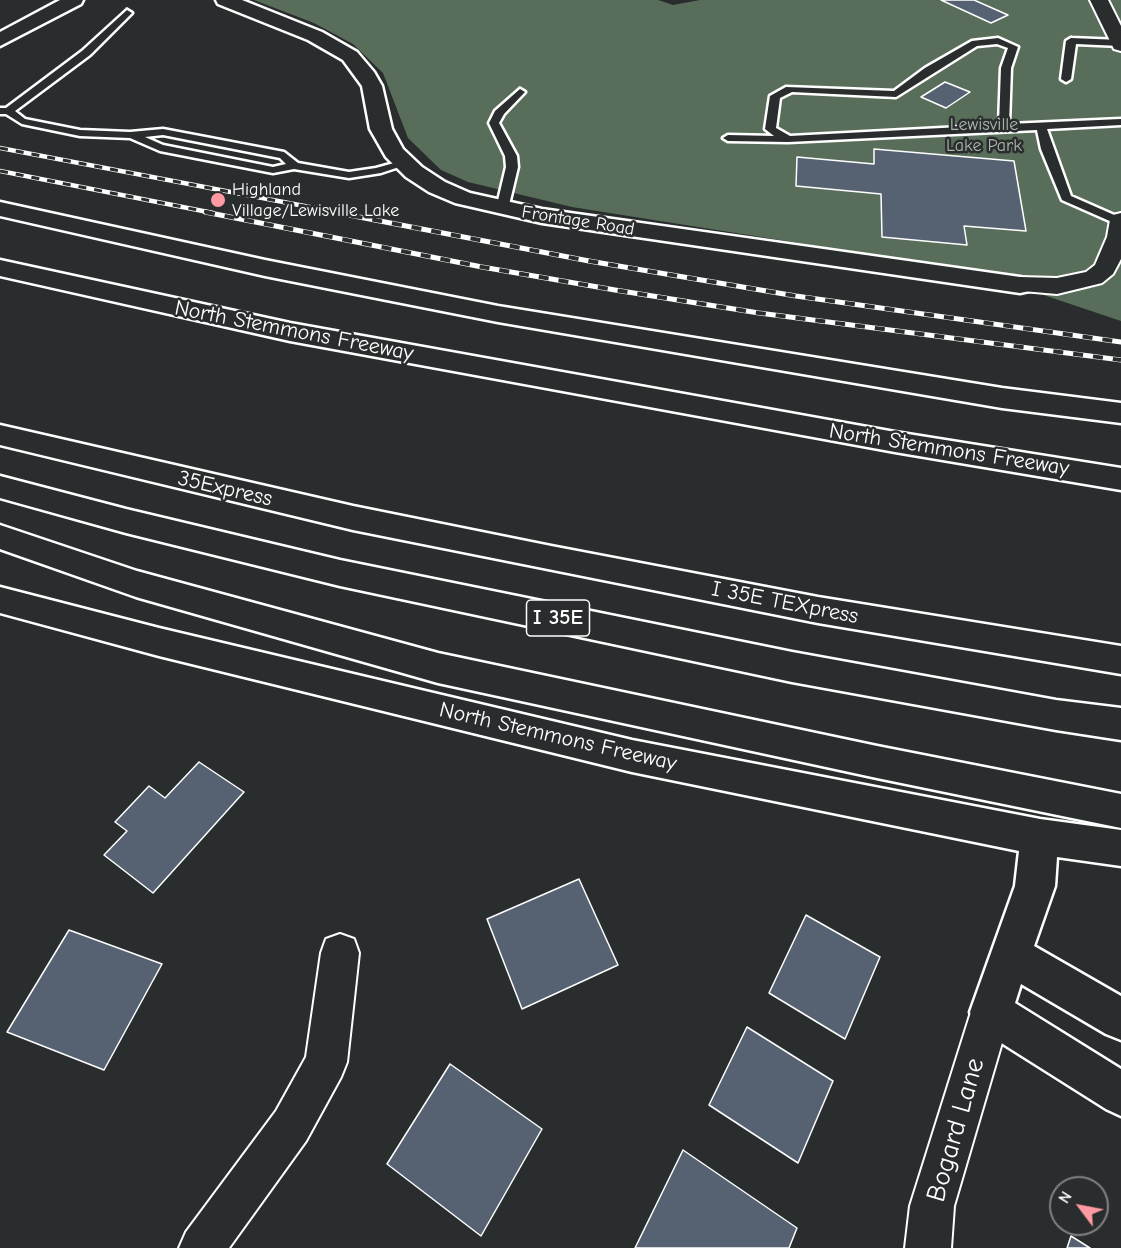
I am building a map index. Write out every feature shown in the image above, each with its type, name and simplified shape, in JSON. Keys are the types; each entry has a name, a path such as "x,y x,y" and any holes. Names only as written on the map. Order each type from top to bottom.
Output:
{"main road":[{"path":"0,26 46,0"},
{"path":"0,40 74,0"},
{"name":"Frontage Road","path":"225,0 315,36 350,56 372,86 381,129 387,141 414,172 450,194 502,208 554,218 1020,285"},
{"path":"0,209 265,268 498,314 1002,398 1121,413"},
{"name":"North Stemmons Freeway","path":"0,268 290,332 895,442 1121,478"},
{"name":"35Express","path":"0,435 341,515 451,538"},
{"name":"I 35E","path":"0,487 126,522 351,576 792,667 1056,715 1121,724"},
{"path":"0,537 136,584 438,668 865,760 1121,811"},
{"name":"I 35E TEXpress","path":"451,538 818,610 1121,660"},
{"name":"North Stemmons Freeway","path":"0,600 159,642 632,756 1040,837 1121,848"},
{"path":"1040,837 1035,886 991,1012 1121,1094"},
{"path":"1010,955 1121,1019"}],"street":[{"path":"1099,0 1120,44"},
{"path":"1020,285 1057,286 1094,278 1105,269 1118,237 1121,221"},
{"path":"201,1248 291,1126 326,1062 340,953"},
{"name":"Bogard Lane","path":"928,1248 932,1206 991,1012"}],"lane":[{"path":"127,13 86,52 4,111 22,121 80,133 130,135 160,148 273,170 294,166 349,175 377,171 405,163"},
{"path":"788,139 770,129 775,96 790,89 897,94 929,70 975,43 998,41 1013,47 1006,68 1004,127"},
{"path":"1066,80 1071,41 1120,44"},
{"path":"502,208 512,167 511,156 494,123 499,113 520,92"},
{"path":"728,138 788,139 1121,122"},
{"path":"1041,126 1047,149 1066,198 1121,221"}],"green space":[{"name":"Lewisville Lake Park","path":"254,0 658,0 673,5 700,0 1121,0 1121,321 969,270 572,207 468,182 441,170 408,138 383,73 353,44 314,23"}],"building":[{"path":"941,0 974,0 1008,15 991,23"},
{"path":"945,82 970,92 946,108 921,97"},
{"path":"874,149 1014,161 1026,231 964,226 967,245 882,237 881,194 796,186 797,157 874,164"},
{"path":"199,762 244,792 153,893 104,855 127,831 115,822 149,786 165,798"},
{"path":"579,879 618,965 522,1009 487,919"},
{"path":"806,915 880,957 845,1039 769,993"},
{"path":"69,930 162,964 104,1070 7,1032"},
{"path":"747,1027 833,1081 798,1163 709,1105"},
{"path":"450,1064 542,1129 481,1236 387,1164"},
{"path":"683,1150 797,1228 789,1248 635,1248"},
{"path":"1071,1236 1090,1248 1067,1248"}],"railway":[{"path":"0,148 341,213"},
{"path":"0,171 213,213"},
{"path":"205,212 482,267 615,290 759,313 1121,360"},
{"path":"333,212 589,261 796,296 1121,342"}],"place":[{"name":"Highland Village/Lewisville Lake","path":"218,200"}]}
